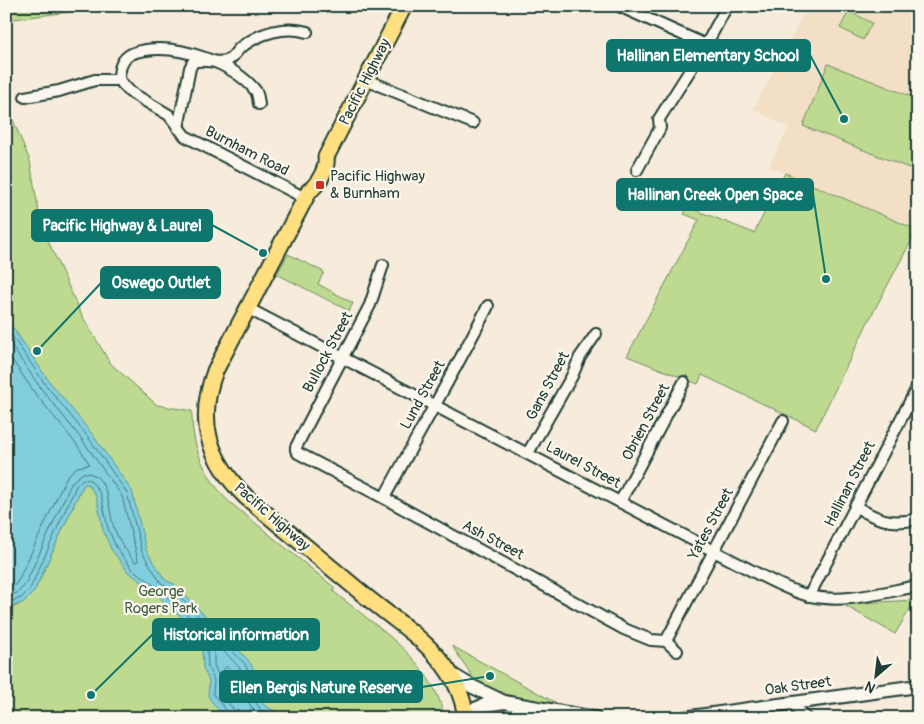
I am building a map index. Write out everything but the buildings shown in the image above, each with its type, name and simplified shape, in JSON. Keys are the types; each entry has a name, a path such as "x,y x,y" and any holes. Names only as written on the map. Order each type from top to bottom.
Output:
{"main road":[{"name":"Pacific Highway","path":"404,6 326,157 320,160 307,184 307,194 215,371 207,398 206,411 213,453 228,478 246,497 364,595 414,633 437,656 457,685 466,715"}],"street":[{"path":"619,6 706,45"},
{"path":"637,170 660,128 659,119 706,45 727,6"},
{"path":"178,128 191,64 196,61 214,62 229,60 239,49 269,33 288,29 307,32"},
{"path":"25,98 60,91 95,80 119,80 120,67 128,55 152,49 193,54 214,62 241,77 251,86 256,91 260,104"},
{"name":"Burnham Road","path":"119,80 130,92 169,115 185,136 307,194"},
{"path":"366,80 473,123"},
{"name":"Bullock Street","path":"296,450 370,305 383,265"},
{"name":"Lund Street","path":"384,498 433,405 465,352 488,306"},
{"name":"Laurel Street","path":"247,308 793,591 821,598 844,598 918,586"},
{"name":"Gans Street","path":"528,454 572,376 580,356 596,334"},
{"name":"Obrien Street","path":"620,502 684,382"},
{"name":"Hallinan Street","path":"809,596 918,386"},
{"name":"Yates Street","path":"666,641 783,421"},
{"name":"Ash Street","path":"296,450 624,629 651,640 666,641"},
{"path":"855,506 891,523 918,519"},
{"path":"666,641 677,651"},
{"path":"448,672 504,702 595,718"},
{"name":"Oak Street","path":"683,718 918,686"},
{"path":"466,715 485,705 504,702"},
{"path":"793,703 806,718"}],"shaded area":[{"path":"808,6 918,6 918,161 913,168 913,175 918,186 917,230 769,166 789,128 753,109"}],"green space":[{"path":"6,6 118,6 6,20"},
{"path":"849,11 872,23 863,40 840,28"},
{"path":"828,64 918,99 918,145 909,168 803,126"},
{"name":"George Rogers Park","path":"6,103 30,161 41,225 80,312 110,363 157,405 192,411 194,436 200,459 212,480 227,500 335,588 333,591 384,631 415,661 428,678 438,697 445,718 6,718 6,609 17,606 34,592 80,491 85,484 29,351 6,318"},
{"path":"785,173 917,230 868,322 816,429 702,375 698,384 627,356 699,220 684,214 688,207 754,233"},
{"path":"288,254 324,272 318,284 353,303 349,311 277,274"},
{"path":"915,600 895,634 842,604"},
{"path":"452,646 560,705 505,697 474,682 471,674"}],"water":[{"path":"6,318 49,381 92,434 132,491 146,550 165,580 174,584 248,660 260,679 260,701 284,718 226,718 215,706 208,696 209,681 203,668 202,648 199,639 188,623 145,584 128,572 111,549 103,530 96,496 88,484 85,484 80,491 34,592 24,602 6,609"}],"place":[{"name":"Hallinan Elementary School","path":"844,119"},
{"name":"Pacific Highway & Burnham","path":"320,185"},
{"name":"Pacific Highway & Laurel","path":"263,253"},
{"name":"Hallinan Creek Open Space","path":"826,279"},
{"name":"Oswego Outlet","path":"37,351"},
{"name":"Ellen Bergis Nature Reserve","path":"490,676"},
{"name":"Historical information","path":"91,695"}]}
